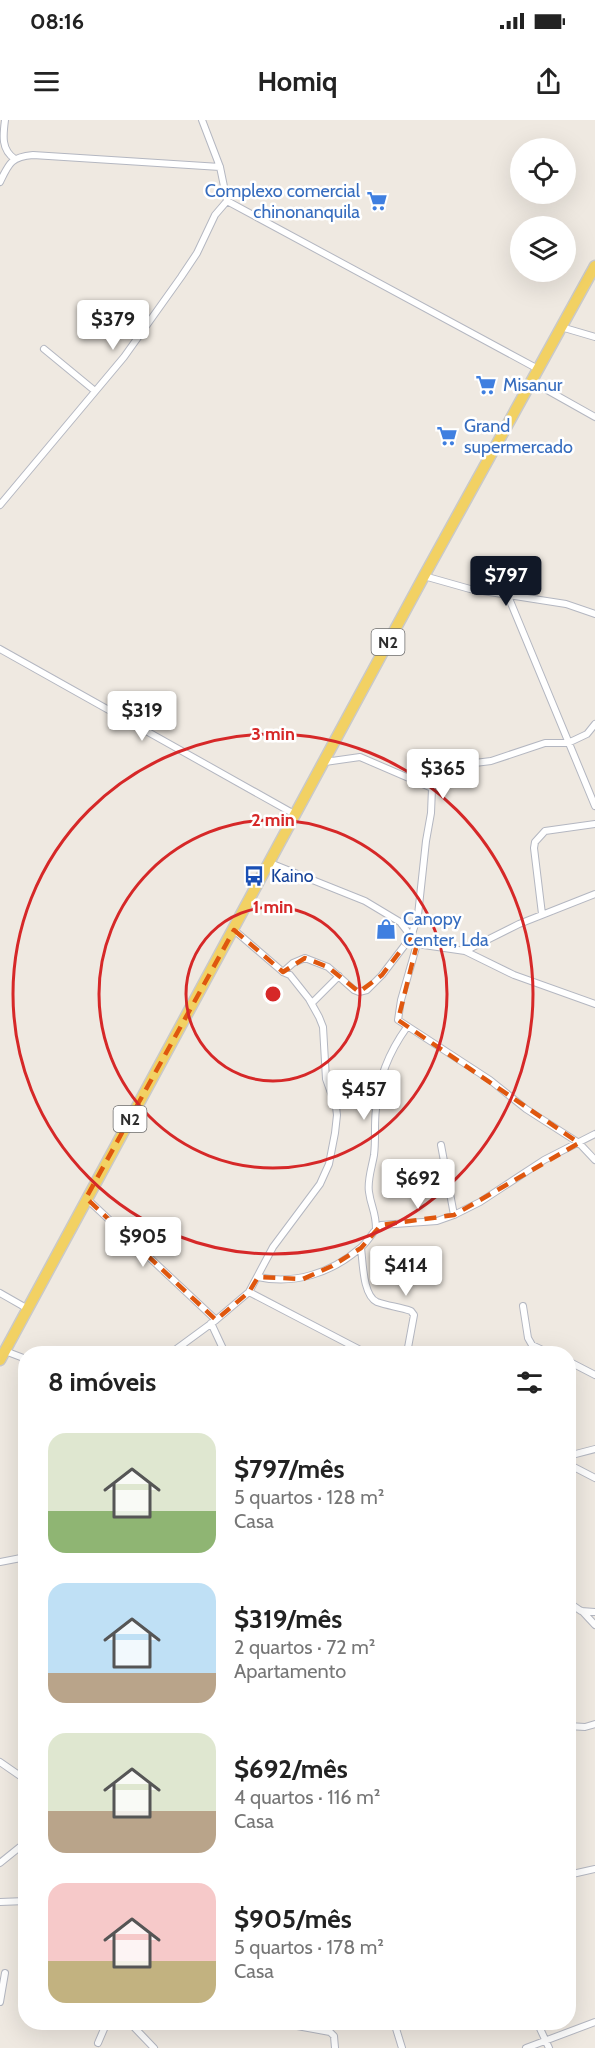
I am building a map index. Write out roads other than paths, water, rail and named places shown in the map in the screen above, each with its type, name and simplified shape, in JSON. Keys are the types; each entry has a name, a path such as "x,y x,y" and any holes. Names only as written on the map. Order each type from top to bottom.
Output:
{"main road":[{"name":"N2","path":"2,1355 424,576 595,266"}],"street":[{"path":"5,120 4,147 15,159"},
{"path":"202,120 220,168 227,201 538,369"},
{"path":"0,182 10,162 33,156 220,168"},
{"path":"0,506 124,357 197,253 215,215 227,201"},
{"path":"561,327 595,337"},
{"path":"44,349 95,390"},
{"path":"531,381 595,417"},
{"path":"424,576 471,589 566,604 595,614"},
{"path":"508,596 595,806"},
{"path":"0,649 296,815"},
{"path":"283,972 293,963 305,958 328,967 354,990 367,990 382,975 411,937 418,915 432,788 441,776 452,767 490,761 544,743 568,743 587,734 595,724"},
{"path":"325,762 360,757 432,788"},
{"path":"542,914 535,842 545,831 595,824"},
{"path":"270,863 365,902 399,922 417,944 465,951 514,975 595,1004"},
{"path":"465,951 542,914 595,894"},
{"path":"181,1346 214,1322 249,1292 273,1248 320,1184 329,1164 335,1133 337,1115 326,1079 323,1027 312,1003 290,975 283,972 234,930"},
{"path":"417,944 401,1000 398,1020 490,1080 526,1109 579,1143 595,1160"},
{"path":"312,1003 339,976"},
{"path":"376,1229 376,1214 368,1189 374,1155 379,1083 386,1061 407,1027"},
{"path":"258,1277 270,1280 303,1279 332,1266 361,1248 376,1229 390,1224 437,1221 454,1215 480,1202 544,1160 595,1134"},
{"path":"441,1145 454,1215"},
{"path":"86,1198 214,1322 223,1346"},
{"path":"361,1248 367,1292 371,1299 411,1311 414,1315 407,1346"},
{"path":"249,1292 353,1346"},
{"path":"0,1293 28,1309"},
{"path":"523,1306 528,1338 534,1346"},
{"path":"2,1355 18,1358"},
{"path":"576,1366 595,1375"},
{"path":"576,1454 595,1449"},
{"path":"576,1468 595,1478"},
{"path":"0,1562 18,1559"},
{"path":"576,1608 595,1626"},
{"path":"581,1611 595,1612"},
{"path":"576,1726 595,1724"},
{"path":"0,1762 18,1774"},
{"path":"0,1863 18,1848"},
{"path":"576,1873 595,1869"},
{"path":"0,1902 18,1901"},
{"path":"0,2002 5,1973"},
{"path":"576,2029 595,2022"},
{"path":"98,2043 104,2030"},
{"path":"137,2030 154,2048"},
{"path":"319,2030 330,2032 335,2048"},
{"path":"396,2030 402,2048"},
{"path":"540,2030 549,2048"},
{"path":"526,2048 574,2030"}],"place":[{"name":"Complexo comercial chinonanquila","path":"377,201"},
{"name":"Misanur","path":"486,385"},
{"name":"Grand supermercado","path":"447,436"},
{"name":"Kaino","path":"254,876"},
{"name":"Canopy Center, Lda","path":"386,929"}]}
